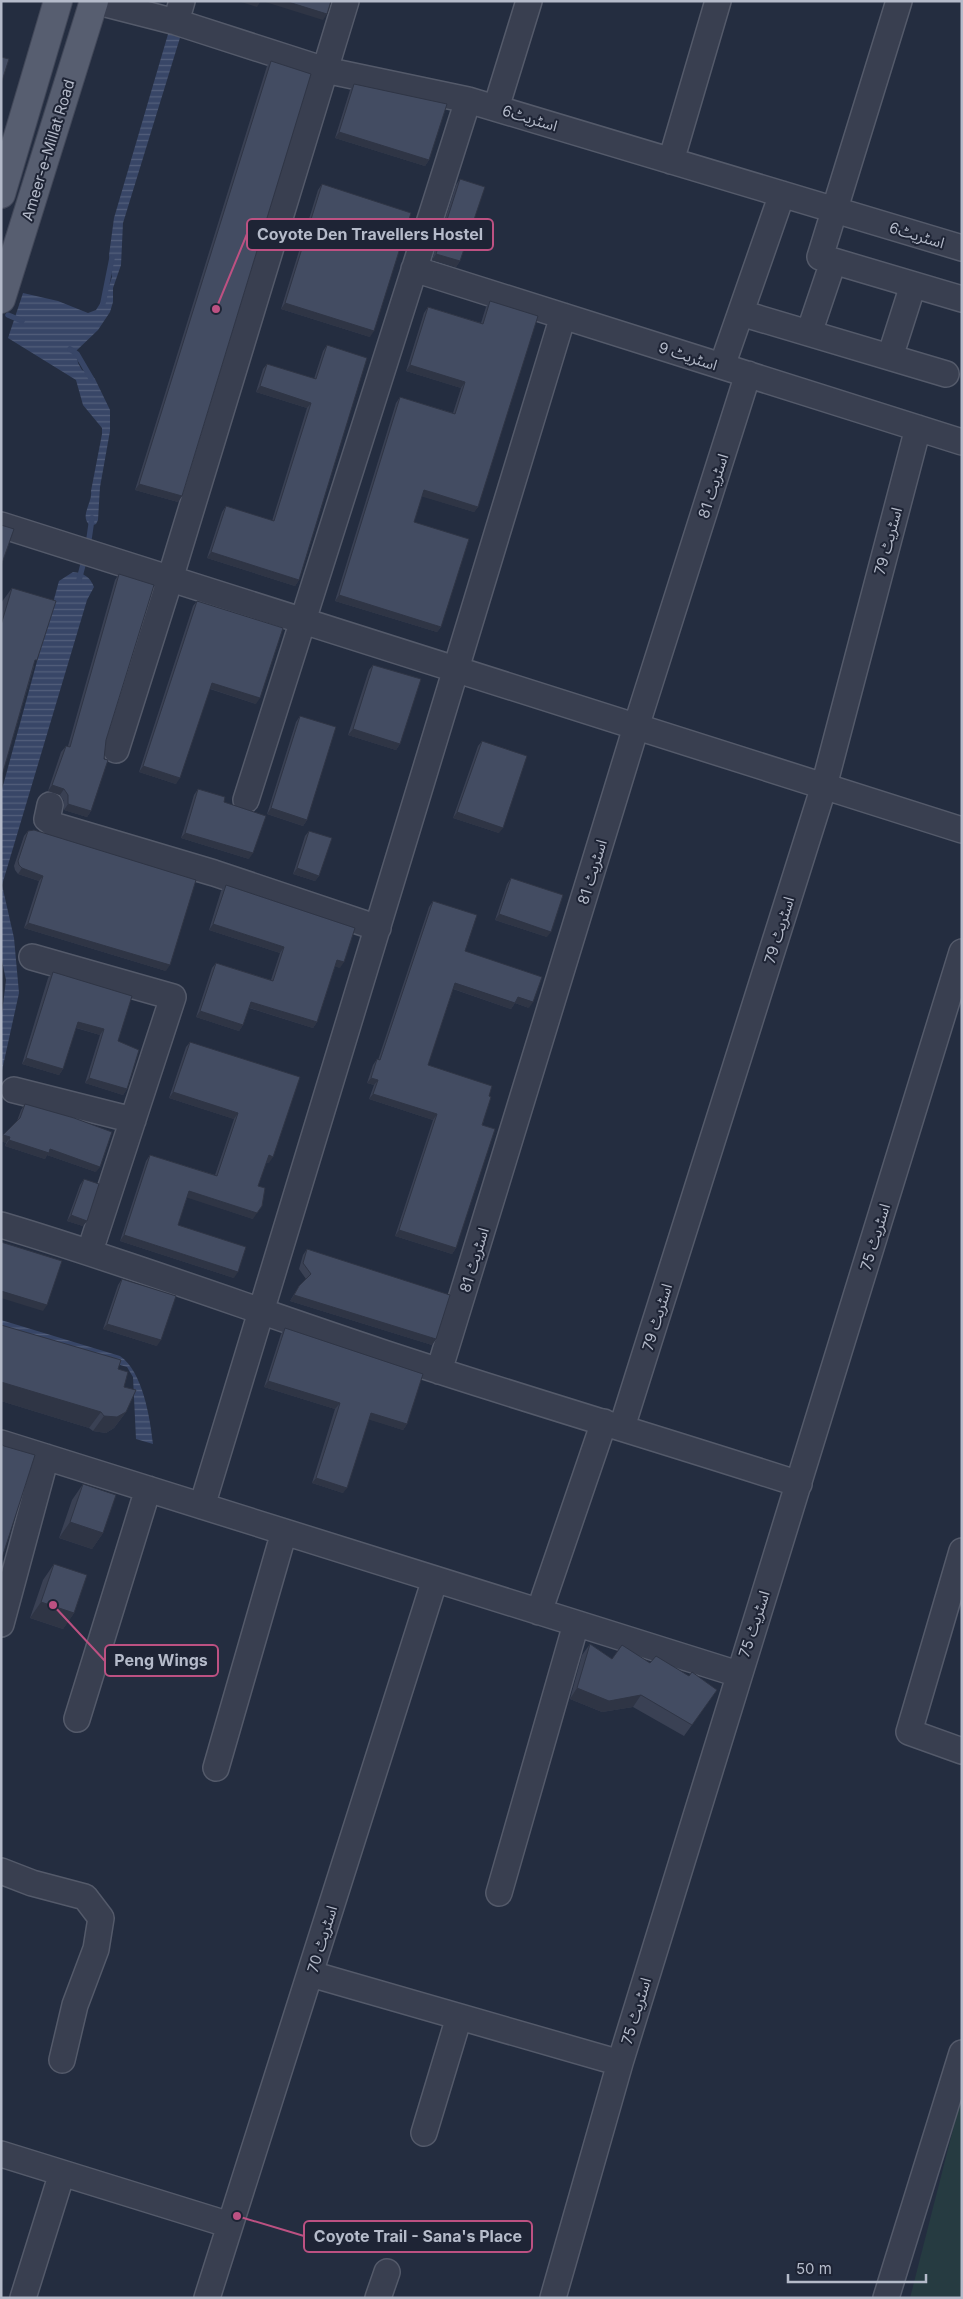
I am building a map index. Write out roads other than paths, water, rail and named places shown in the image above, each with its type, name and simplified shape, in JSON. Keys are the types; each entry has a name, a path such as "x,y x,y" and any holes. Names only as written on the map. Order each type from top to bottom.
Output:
{"main road":[{"path":"1,194 58,1"},
{"name":"Ameer-e-Millat Road","path":"1,299 94,1"}],"street":[{"name":"اسٹریٹ6","path":"94,1 179,12 325,70 468,100 962,248"},
{"path":"116,750 346,1"},
{"path":"496,108 530,1"},
{"path":"671,161 718,1"},
{"path":"899,1 820,257 962,299"},
{"path":"246,800 301,621 468,100"},
{"path":"722,366 782,194"},
{"path":"809,333 833,262"},
{"name":"اسٹریٹ 9","path":"414,269 962,442"},
{"path":"890,357 913,285"},
{"path":"741,313 946,374"},
{"path":"202,1506 563,316"},
{"name":"اسٹریٹ 81","path":"439,1371 636,727 748,374"},
{"name":"اسٹریٹ 79","path":"539,1612 613,1425 824,786 918,428"},
{"path":"1,525 962,830"},
{"path":"50,805 47,819 56,826 214,873 378,928"},
{"name":"اسٹریٹ 75","path":"553,2298 620,2063 738,1674 800,1484 962,952"},
{"path":"32,957 173,998 90,1252"},
{"path":"14,1090 133,1120"},
{"path":"1,1226 90,1252 439,1371 800,1484"},
{"path":"1,1443 738,1674"},
{"path":"1,1624 46,1457"},
{"path":"77,1720 148,1489"},
{"path":"216,1768 284,1532"},
{"path":"962,1551 909,1732 962,1751"},
{"name":"اسٹریٹ 70","path":"207,2298 435,1579"},
{"path":"499,1893 576,1624"},
{"path":"1,1872 85,1898 101,1918 96,1949 75,2005 62,2060"},
{"path":"310,1974 620,2063"},
{"path":"424,2133 459,2017"},
{"path":"886,2298 962,2053"},
{"path":"1,2154 230,2225"},
{"path":"23,2298 62,2173"},
{"path":"378,2298 387,2272"}],"water":[{"path":"171,24 183,28 123,223 121,265 113,288 113,302 110,312 98,330 76,351 78,363 82,370 91,374 95,379 110,410 110,431 100,487 98,520 96,524 91,526 87,522 86,514 91,496 102,428 83,405 76,380 8,338 23,293 58,301 88,313 96,310 106,294 112,277 109,255 114,218"},
{"path":"73,572 86,576 94,587 87,600 2,885 14,938 19,993 1,1075 1,1022 6,980 1,956 1,793 59,581"},
{"path":"1,1320 120,1356 128,1363 140,1384 150,1422 153,1444 136,1439 133,1377 127,1367 1,1330"}],"waterway":[{"path":"103,303 112,258"},
{"path":"8,315 22,321"},
{"path":"70,349 77,354 91,378"},
{"path":"88,546 92,518"},
{"path":"79,580 85,557"}],"place":[{"name":"Coyote Den Travellers Hostel","path":"216,309"},
{"name":"Peng Wings","path":"53,1605"},
{"name":"Coyote Trail - Sana's Place","path":"237,2216"}]}
